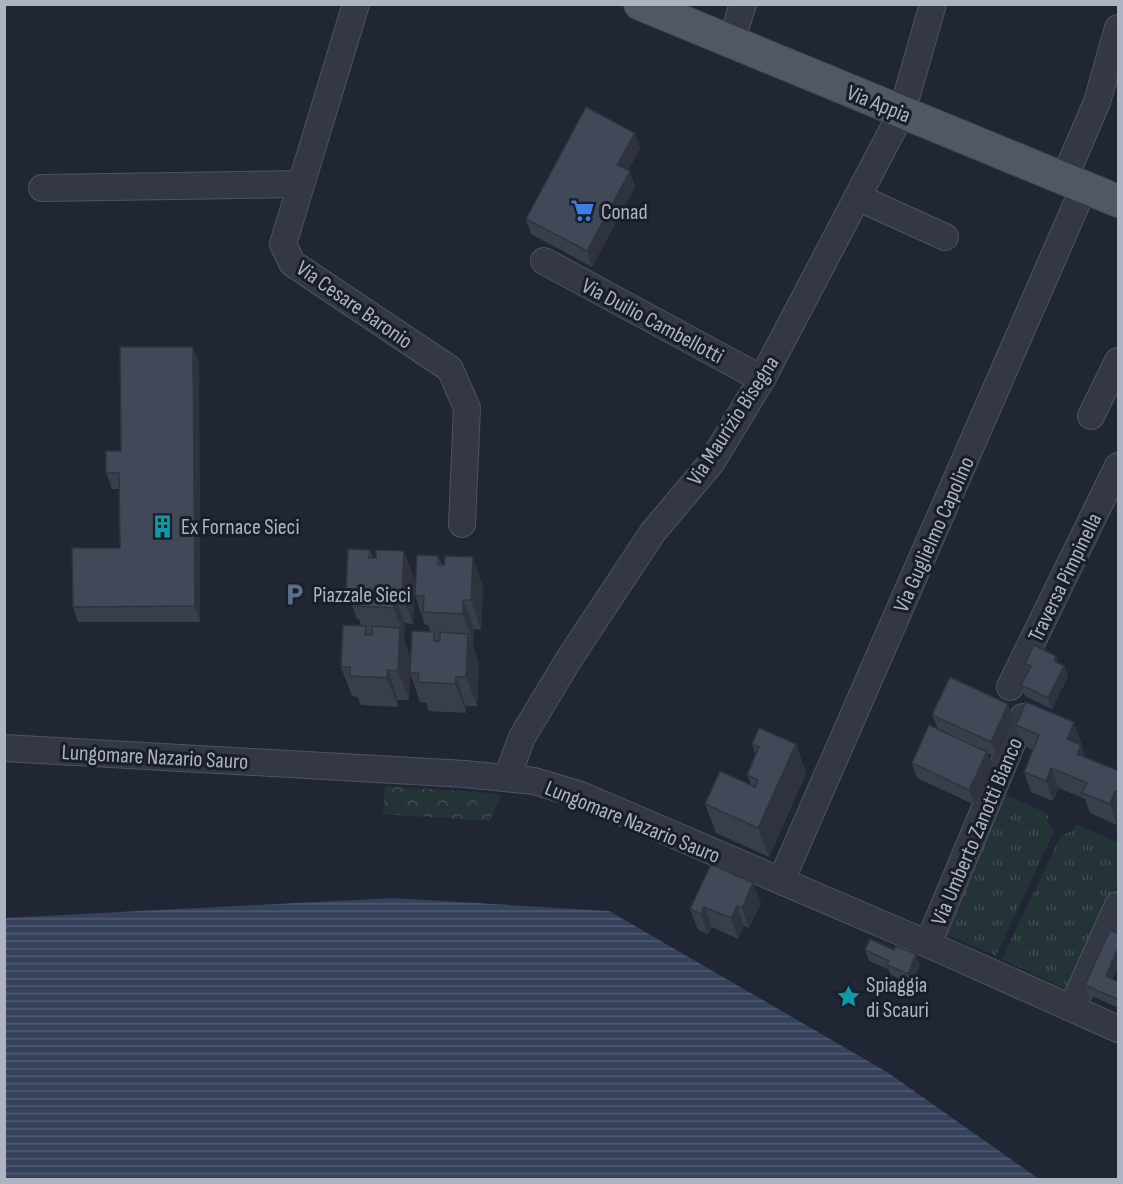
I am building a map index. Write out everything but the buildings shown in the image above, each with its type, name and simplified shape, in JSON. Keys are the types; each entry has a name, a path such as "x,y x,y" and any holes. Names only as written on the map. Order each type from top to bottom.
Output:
{"main road":[{"name":"Via Appia","path":"640,4 1119,201"}],"street":[{"name":"Via Cesare Baronio","path":"356,4 283,244 292,263 450,369 467,408 462,524"},
{"path":"731,42 743,4"},
{"name":"Via Maurizio Bisegna","path":"507,778 522,737 569,659 653,532 711,463 762,379 902,112 933,4"},
{"name":"Via Guglielmo Capolino","path":"781,881 1074,183 1119,28"},
{"path":"42,188 301,183"},
{"path":"857,197 945,237"},
{"name":"Via Duilio Cambellotti","path":"544,261 762,379"},
{"path":"1091,416 1119,361"},
{"name":"Traversa Pimpinella","path":"1010,687 1119,466"},
{"name":"Via Umberto Zanotti Bianco","path":"928,944 1023,717"},
{"name":"Lungomare Nazario Sauro","path":"4,748 360,767 534,781 581,795 1119,1029"},
{"path":"1072,1008 1119,905"}],"green space":[{"path":"385,786 501,795 490,821 383,814"},
{"path":"997,791 1049,814 1047,821 1054,831 996,956 938,931"},
{"path":"1076,824 1118,843 1118,883 1069,990 1002,959 1061,835 1072,831"}],"water":[{"path":"393,898 609,911 887,1072 1039,1179 5,1179 5,918"}],"place":[{"name":"Conad","path":"583,211"},
{"name":"Ex Fornace Sieci","path":"163,526"},
{"name":"Piazzale Sieci","path":"295,594"},
{"name":"Spiaggia di Scauri","path":"848,997"}]}
